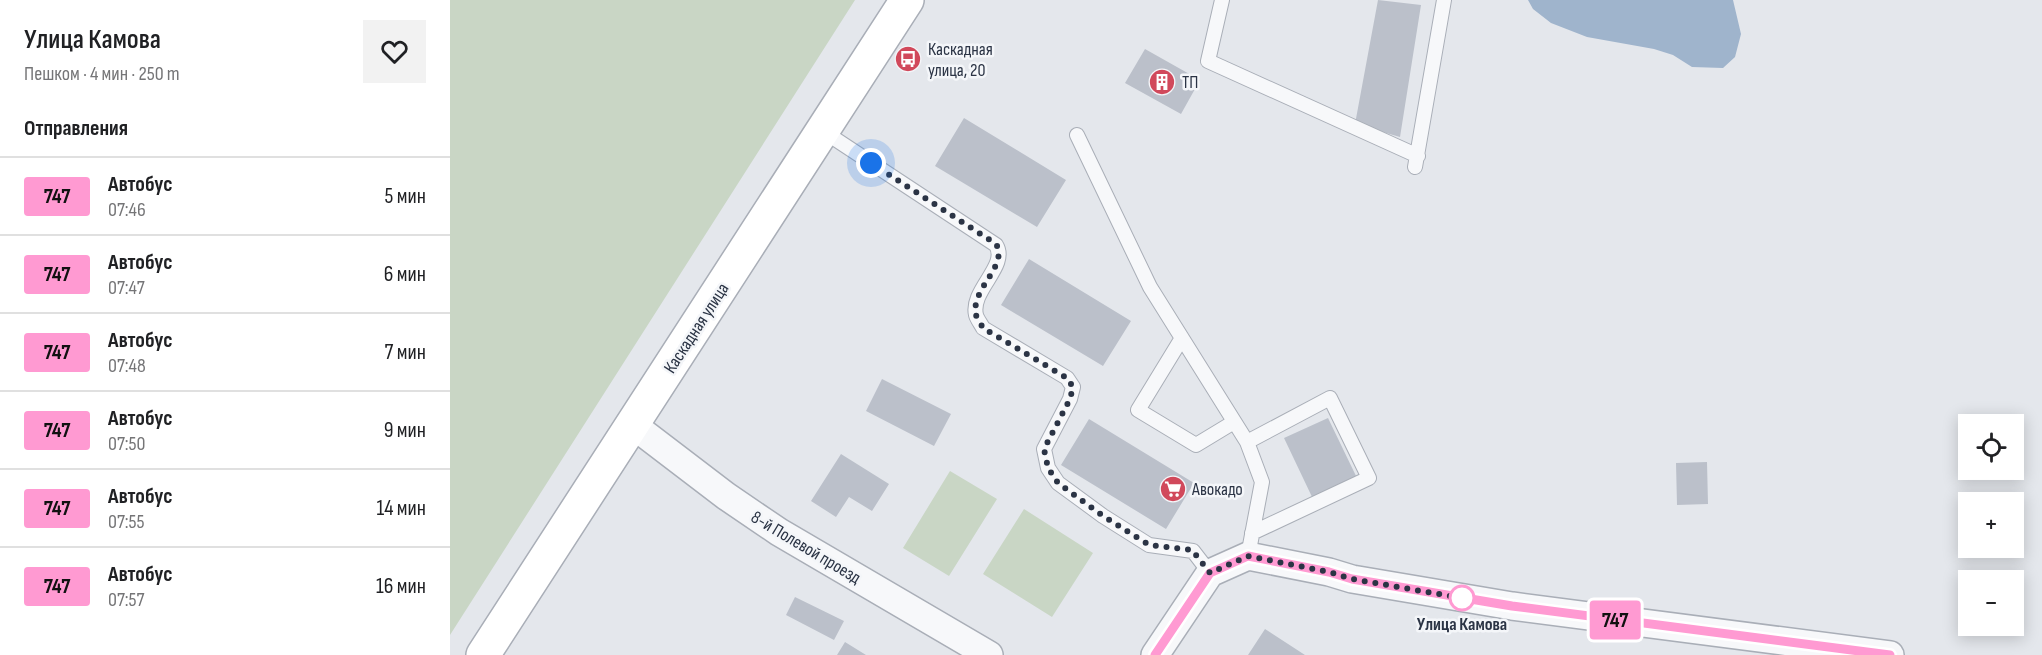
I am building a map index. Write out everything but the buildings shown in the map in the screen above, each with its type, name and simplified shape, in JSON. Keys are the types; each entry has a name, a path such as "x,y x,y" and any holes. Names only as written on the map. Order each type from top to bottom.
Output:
{"street":[{"name":"Каскадная улица","path":"483,655 907,0"},
{"name":"8-й Полевой проезд","path":"633,425 726,496 778,532 989,655"},
{"path":"1155,655 1210,573 1250,545 1352,579 1512,606 1890,655"}],"lane":[{"path":"1222,0 1208,61 1417,161 1444,0"},
{"path":"823,131 996,244 1000,251 999,259 976,300 976,316 983,328 1067,378 1073,387 1070,399 1044,449 1048,468 1058,483 1103,516 1149,545 1192,550 1210,573"},
{"path":"1077,135 1150,286 1247,442 1262,482 1250,545"},
{"path":"1182,338 1138,410 1196,445 1234,422"},
{"path":"1247,442 1330,398 1369,478 1250,545"}],"green space":[{"path":"450,0 855,0 450,635"},
{"path":"950,471 997,499 949,576 903,548"},
{"path":"1024,509 1093,553 1052,617 983,574"}],"water":[{"path":"1528,0 1733,0 1741,34 1735,57 1723,68 1692,67 1673,55 1654,49 1587,37 1551,23 1533,9"}],"bus line":[{"name":"747","path":"1155,655 1210,573 1248,556 1329,572 1352,579 1512,606 1890,655"}],"place":[{"name":"Каскадная улица, 20","path":"908,59"},
{"name":"ТП","path":"1162,82"},
{"name":"Авокадо","path":"1173,489"},
{"name":"Улица Камова","path":"1462,598"}],"route":[{"path":"871,163 996,244 1000,251 999,259 976,300 976,316 983,328 1067,378 1073,387 1070,399 1044,449 1048,468 1058,483 1103,516 1149,545 1192,550 1210,573 1248,556 1329,572 1352,579 1462,598"}]}
